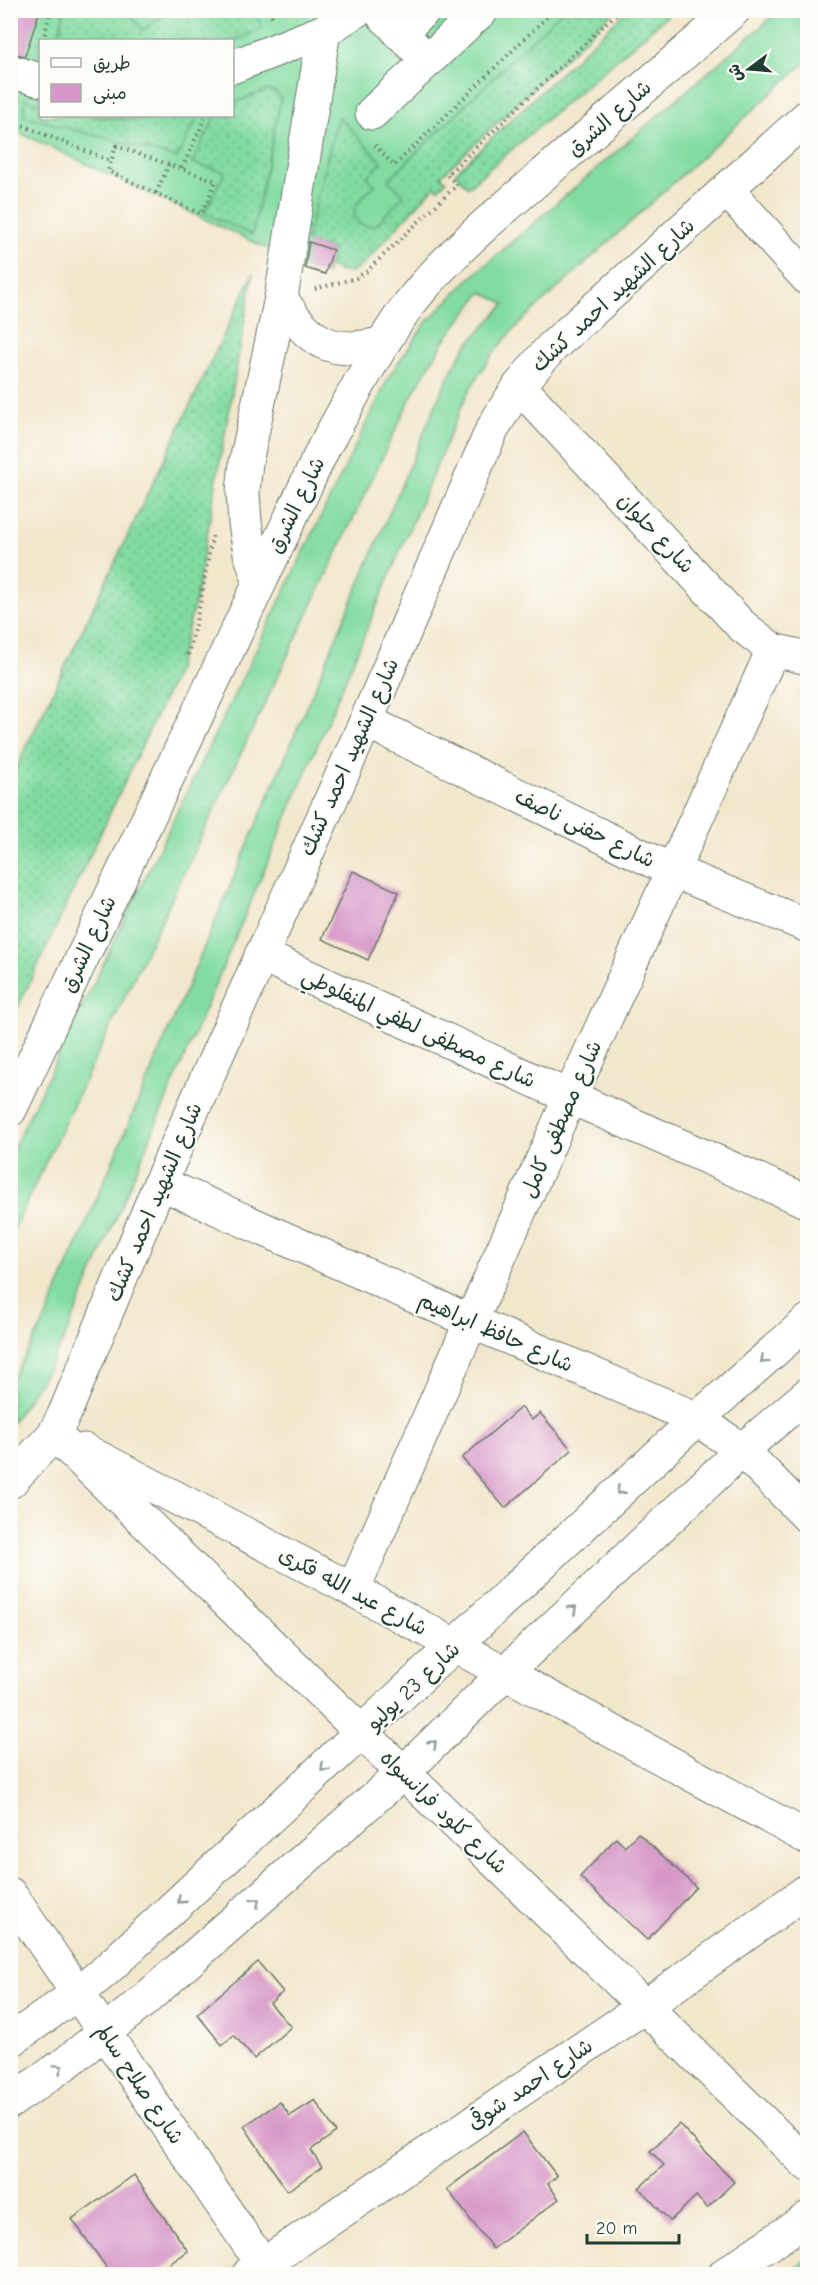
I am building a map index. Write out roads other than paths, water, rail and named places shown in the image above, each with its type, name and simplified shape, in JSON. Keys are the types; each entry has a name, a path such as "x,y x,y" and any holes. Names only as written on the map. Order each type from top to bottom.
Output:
{"street":[{"path":"234,66 324,31 357,10"},
{"path":"424,10 388,22 428,61"},
{"path":"372,113 482,10"},
{"name":"شارع الشرق","path":"10,1110 324,447 383,343 405,310 457,249 734,10"},
{"path":"260,580 250,553 245,523 243,492 246,462 281,298 324,31"},
{"path":"11,83 39,80"},
{"name":"شارع الشهيد احمد كشك","path":"10,1482 54,1434 65,1413 160,1183 366,721 491,432 519,386 552,347 807,116"},
{"path":"727,190 807,279"},
{"path":"281,298 293,318 306,333 323,343 342,349 362,349 383,343"},
{"name":"شارع حلوان","path":"519,386 741,625 773,650 807,658"},
{"name":"شارع مصطفى كامل","path":"352,1590 570,1097 773,650"},
{"name":"شارع حفنى ناصف","path":"366,721 673,871 807,926"},
{"name":"شارع مصطفى لطفي المنفلوطي","path":"261,956 807,1202"},
{"name":"شارع حافظ ابراهيم","path":"160,1183 697,1419 742,1450 807,1517"},
{"name":"شارع 23 يوليو","path":"10,2042 104,1972 697,1419 807,1321"},
{"path":"10,2102 66,2063 141,2003 404,1772 742,1450 807,1394"},
{"name":"شارع عبد الله فكرى","path":"54,1434 352,1590 807,1838"},
{"name":"شارع كلود فرانسواه","path":"54,1434 807,2165"},
{"name":"شارع احمد شوقى","path":"260,2271 644,2007 807,1890"},
{"name":"شارع صلاح سالم","path":"10,1894 105,2032 260,2271"},
{"path":"725,2274 807,2218"}]}
